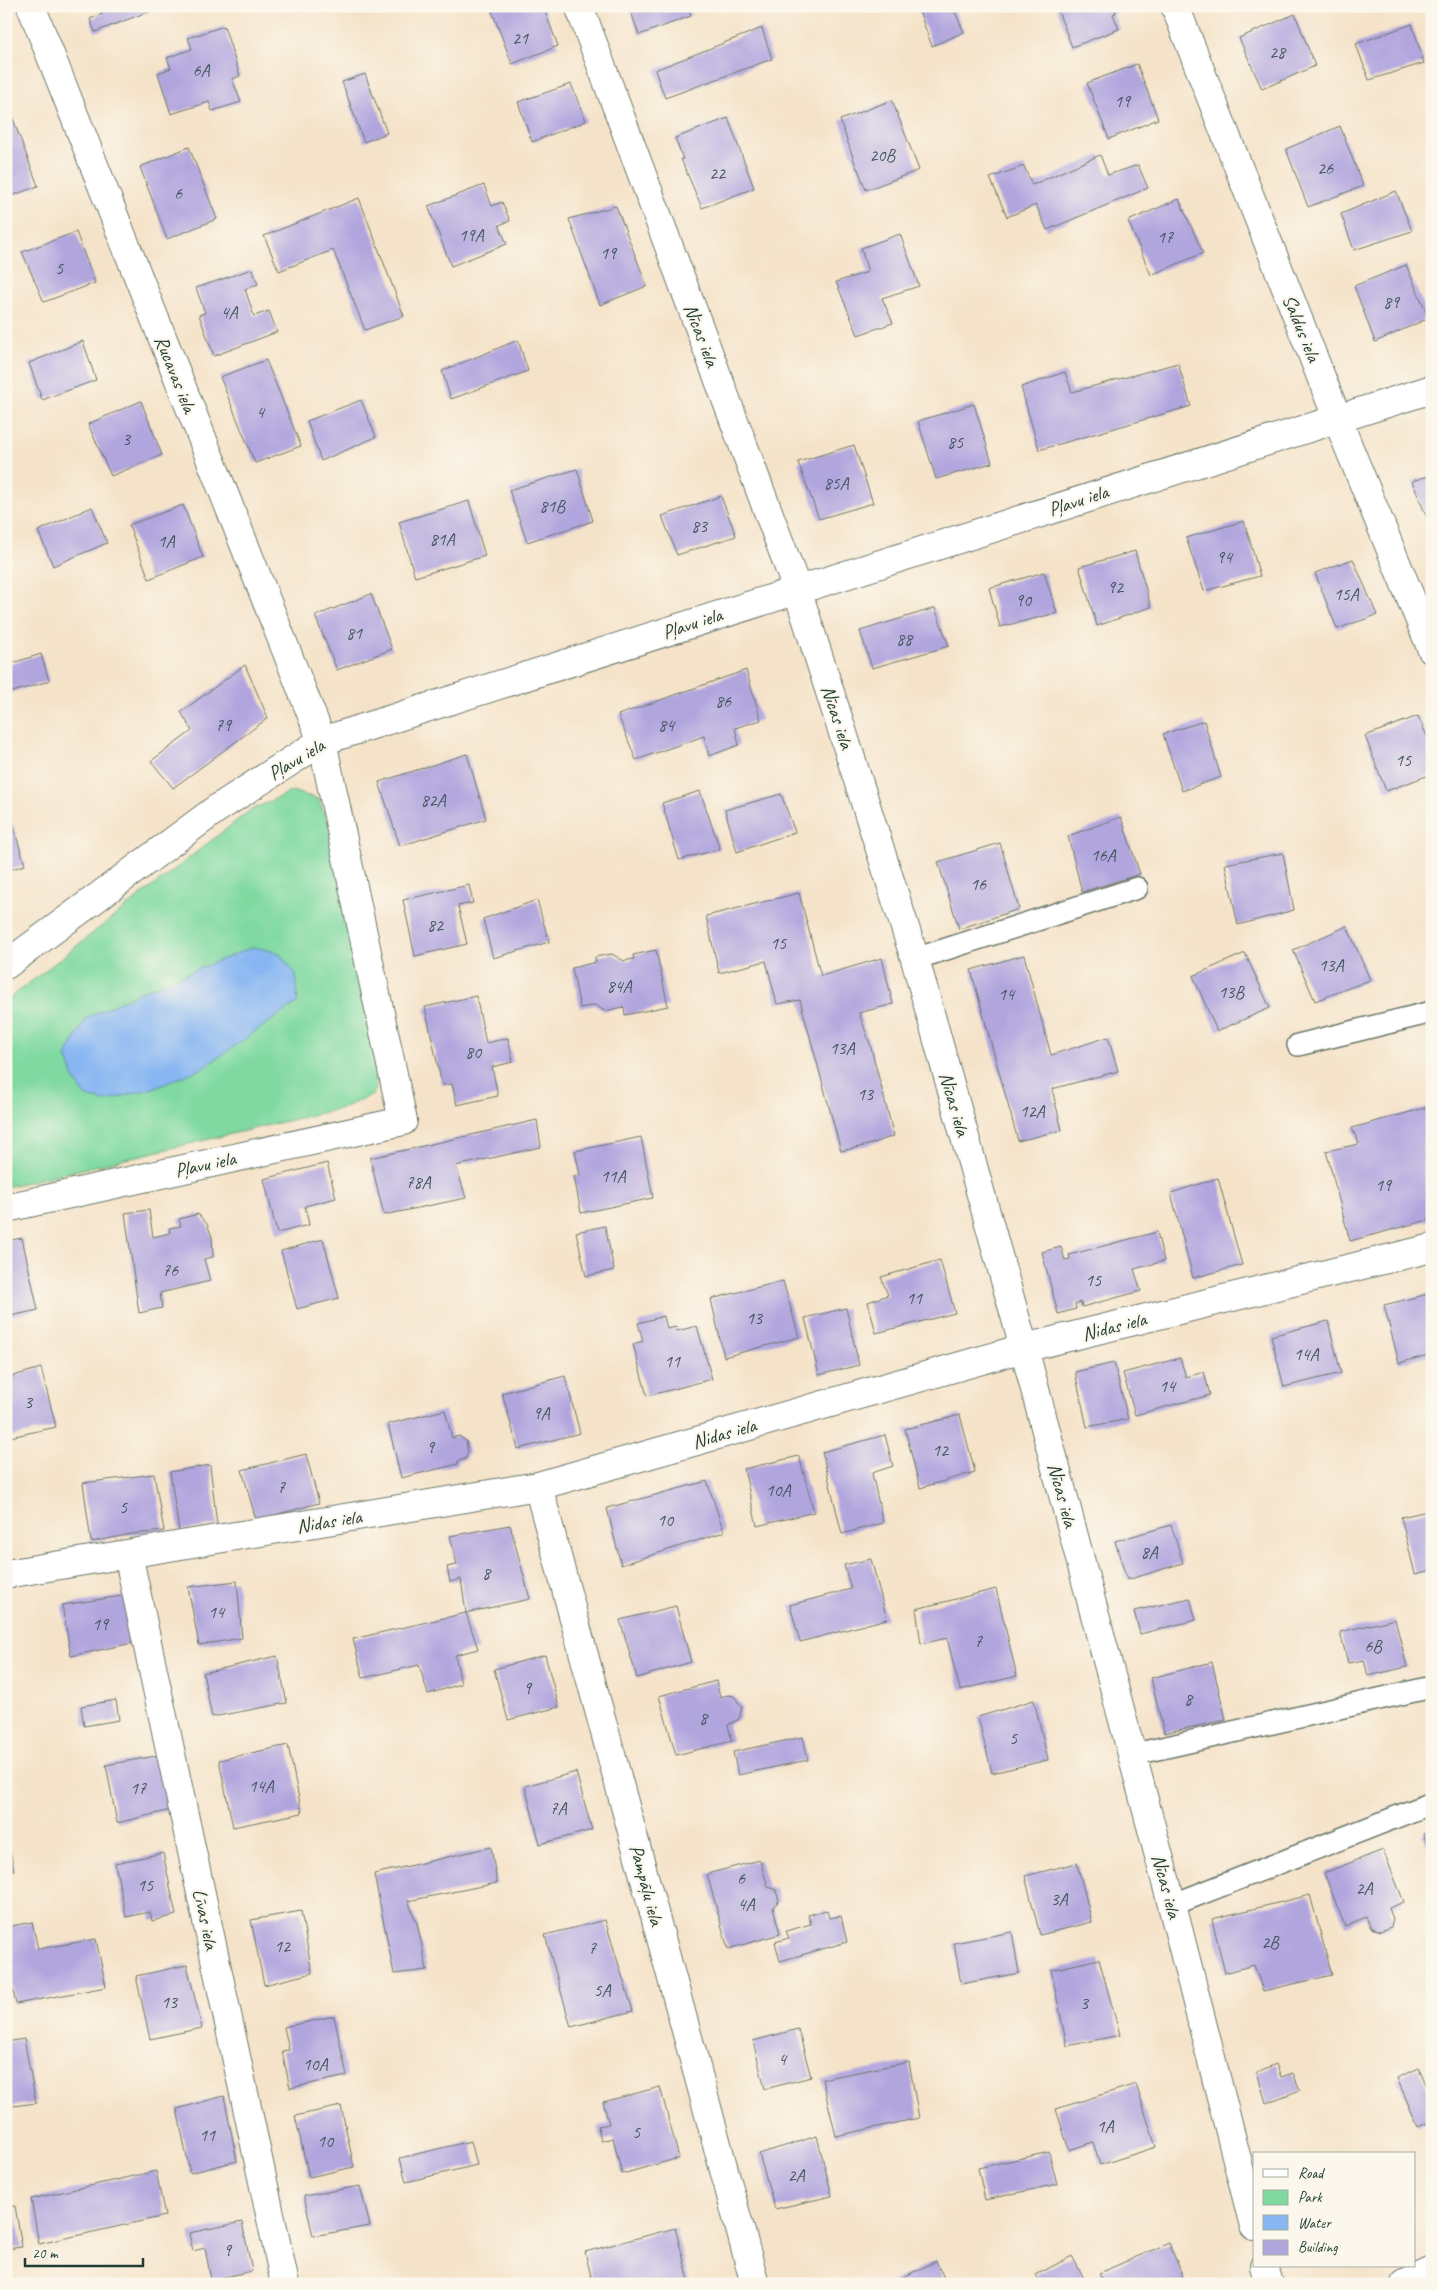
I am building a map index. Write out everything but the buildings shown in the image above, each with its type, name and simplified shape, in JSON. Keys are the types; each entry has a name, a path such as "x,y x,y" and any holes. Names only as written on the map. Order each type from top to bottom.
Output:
{"street":[{"name":"Rucavas iela","path":"31,6 322,741 403,1120"},
{"name":"Nīcas iela","path":"579,6 797,589 915,959 1024,1348 1172,1905 1253,2222"},
{"name":"Saldus iela","path":"1175,6 1432,650"},
{"name":"Pļavu iela","path":"6,965 215,810 322,741 1432,389"},
{"name":"Pļavu iela","path":"6,1208 403,1120"},
{"name":"Nidas iela","path":"6,1574 538,1486 1024,1348 1432,1248"},
{"name":"Pampāļu iela","path":"538,1486 755,2284"},
{"name":"Līvas iela","path":"128,1554 285,2284"},
{"path":"1265,2268 1269,2284"},
{"path":"1405,2284 1432,2271"}],"lane":[{"path":"915,959 1137,888"},
{"path":"1298,1045 1432,1012"},
{"path":"1131,1755 1432,1687"},
{"path":"1172,1905 1432,1803"}],"green space":[{"path":"292,791 318,799 334,834 382,1057 373,1095 342,1108 6,1187 6,1001 249,811"}],"water":[{"path":"253,947 278,952 296,974 298,1002 203,1068 160,1086 106,1101 86,1097 75,1081 66,1056 86,1018 145,990"}]}
